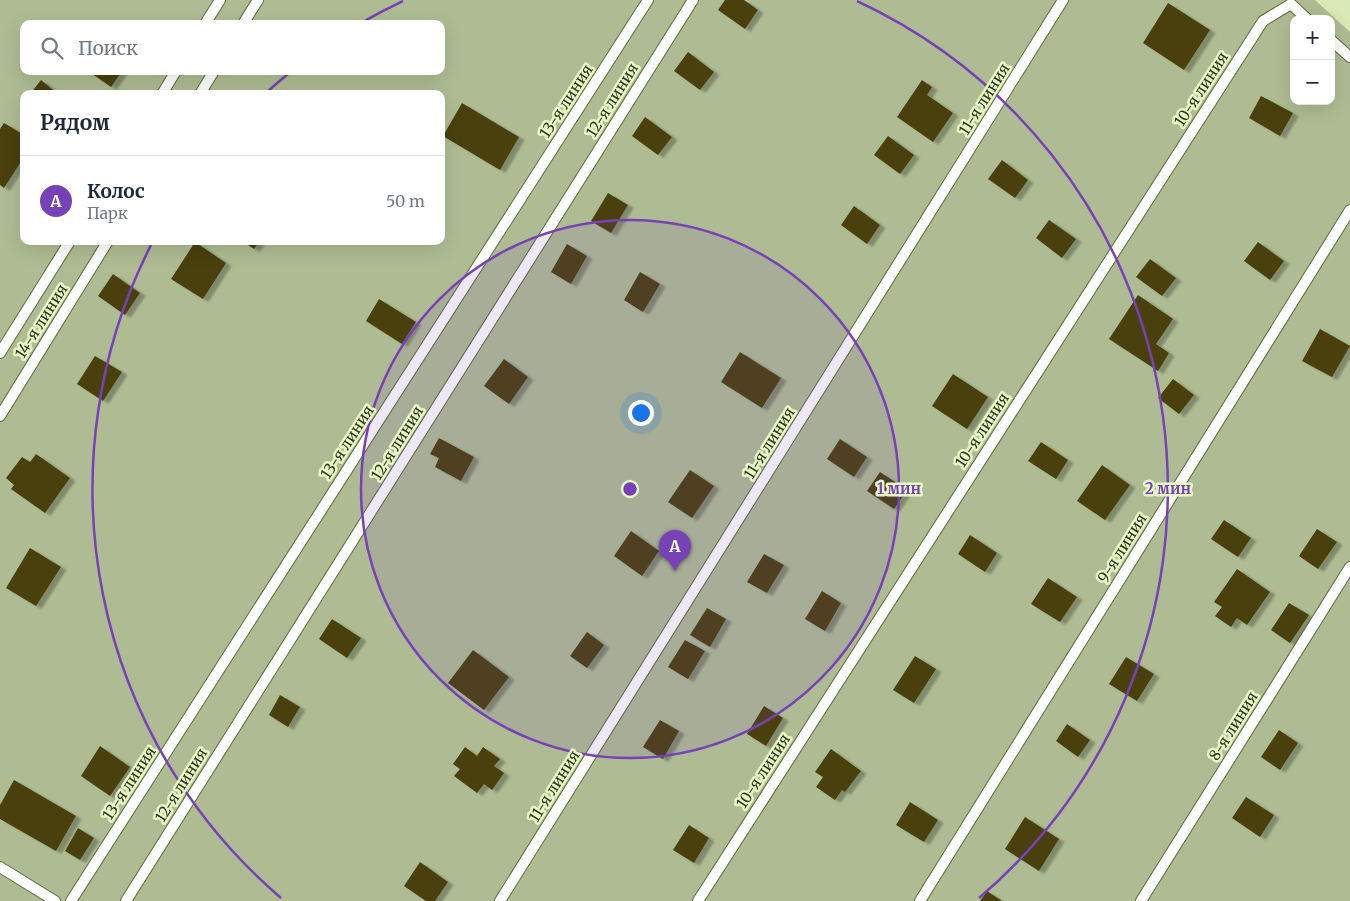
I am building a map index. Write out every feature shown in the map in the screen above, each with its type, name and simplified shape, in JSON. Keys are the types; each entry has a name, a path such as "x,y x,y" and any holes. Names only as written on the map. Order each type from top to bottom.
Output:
{"lane":[{"path":"208,20 220,0"},
{"path":"246,20 258,0"},
{"name":"13-я линия","path":"71,901 648,0"},
{"name":"12-я линия","path":"126,901 692,0"},
{"name":"11-я линия","path":"500,901 1064,0"},
{"name":"10-я линия","path":"698,901 1263,21 1289,2 1303,15"},
{"path":"1335,44 1350,57"},
{"path":"164,90 174,75"},
{"path":"202,90 212,75"},
{"name":"9-я линия","path":"920,901 1350,210"},
{"path":"0,353 68,245"},
{"name":"14-я линия","path":"0,416 106,245"},
{"name":"8-я линия","path":"1141,901 1350,567"},
{"path":"0,867 55,901"}],"green space":[{"path":"0,0 1315,0 1331,15 1290,15 1290,105 1335,105 1335,18 1350,32 1350,901 0,901"}],"building":[{"path":"725,0 744,0 758,10 745,29 718,10"},
{"path":"1168,3 1210,30 1184,70 1143,43"},
{"path":"688,52 714,72 700,90 674,71"},
{"path":"94,75 119,75 111,87"},
{"path":"41,80 53,90 33,90"},
{"path":"922,80 932,87 927,95 953,113 933,142 897,117"},
{"path":"1261,96 1293,113 1280,136 1249,118"},
{"path":"462,103 519,137 500,170 445,137 445,133"},
{"path":"645,117 672,137 658,155 632,136"},
{"path":"4,123 20,133 20,163 4,188 0,185 0,129"},
{"path":"888,136 914,155 900,174 874,155"},
{"path":"1002,160 1028,180 1015,198 988,179"},
{"path":"608,193 628,205 611,233 591,221"},
{"path":"854,206 880,225 867,244 841,225"},
{"path":"1049,220 1076,239 1062,258 1036,238"},
{"path":"1258,242 1284,261 1270,280 1244,261"},
{"path":"567,244 587,256 571,284 551,272"},
{"path":"193,245 199,245 226,263 203,299 171,279"},
{"path":"248,245 257,245 254,249"},
{"path":"1150,259 1176,278 1162,296 1136,277"},
{"path":"640,272 660,284 643,312 624,300"},
{"path":"113,274 140,293 125,315 98,296"},
{"path":"1138,295 1173,319 1156,344 1169,353 1158,371 1109,339"},
{"path":"379,299 416,322 402,344 366,321"},
{"path":"1320,329 1350,346 1332,377 1302,361"},
{"path":"740,352 781,378 762,408 721,382"},
{"path":"95,356 122,372 103,401 77,384"},
{"path":"504,359 528,377 509,404 484,386"},
{"path":"953,374 988,397 967,429 932,406"},
{"path":"1173,379 1194,395 1179,414 1158,398"},
{"path":"439,438 474,457 461,481 435,467 439,458 430,454"},
{"path":"840,439 867,457 854,477 827,459"},
{"path":"1041,442 1068,460 1056,479 1028,461"},
{"path":"36,454 70,478 45,513 11,489 14,485 6,478 22,457 30,462"},
{"path":"1102,465 1130,485 1105,520 1077,501"},
{"path":"690,470 714,486 692,518 668,502"},
{"path":"880,472 907,490 894,509 867,491"},
{"path":"1224,520 1251,538 1238,557 1211,539"},
{"path":"1317,529 1337,542 1318,569 1299,556"},
{"path":"631,531 659,551 642,576 614,556"},
{"path":"970,535 997,553 985,572 958,554"},
{"path":"30,548 61,567 36,606 6,588"},
{"path":"764,554 784,565 767,593 747,582"},
{"path":"1237,569 1270,592 1247,625 1237,618 1231,627 1215,616 1222,607 1214,602"},
{"path":"1048,578 1077,597 1060,622 1031,604"},
{"path":"822,591 841,603 825,631 805,619"},
{"path":"1289,603 1309,615 1290,643 1271,630"},
{"path":"707,608 726,619 710,647 690,635"},
{"path":"332,619 361,638 347,658 319,639"},
{"path":"587,632 604,645 587,668 570,656"},
{"path":"685,640 705,651 688,679 668,667"},
{"path":"473,650 509,677 484,710 448,683"},
{"path":"915,656 936,669 914,703 893,690"},
{"path":"1126,657 1154,674 1137,701 1109,684"},
{"path":"280,695 300,707 288,727 269,715"},
{"path":"764,706 783,718 766,746 747,734"},
{"path":"660,720 679,731 663,759 643,747"},
{"path":"1067,724 1090,740 1078,757 1056,741"},
{"path":"1279,730 1298,743 1280,770 1261,757"},
{"path":"100,746 130,767 110,796 81,776"},
{"path":"465,747 477,756 483,747 500,759 494,766 504,773 492,790 484,784 477,793 454,776 460,769 453,764"},
{"path":"831,749 861,771 845,792 842,790 835,800 816,787 823,777 815,772"},
{"path":"14,780 76,816 56,851 0,819 0,805"},
{"path":"1246,797 1274,815 1260,837 1232,818"},
{"path":"910,802 938,820 924,842 896,825"},
{"path":"1025,817 1059,839 1039,871 1005,849"},
{"path":"689,825 709,838 694,863 673,850"},
{"path":"78,828 94,838 80,860 65,851"},
{"path":"420,862 448,882 435,901 426,901 404,886"},
{"path":"987,891 1002,901 980,901"}],"place":[{"name":"Колос","path":"675,571"}]}
